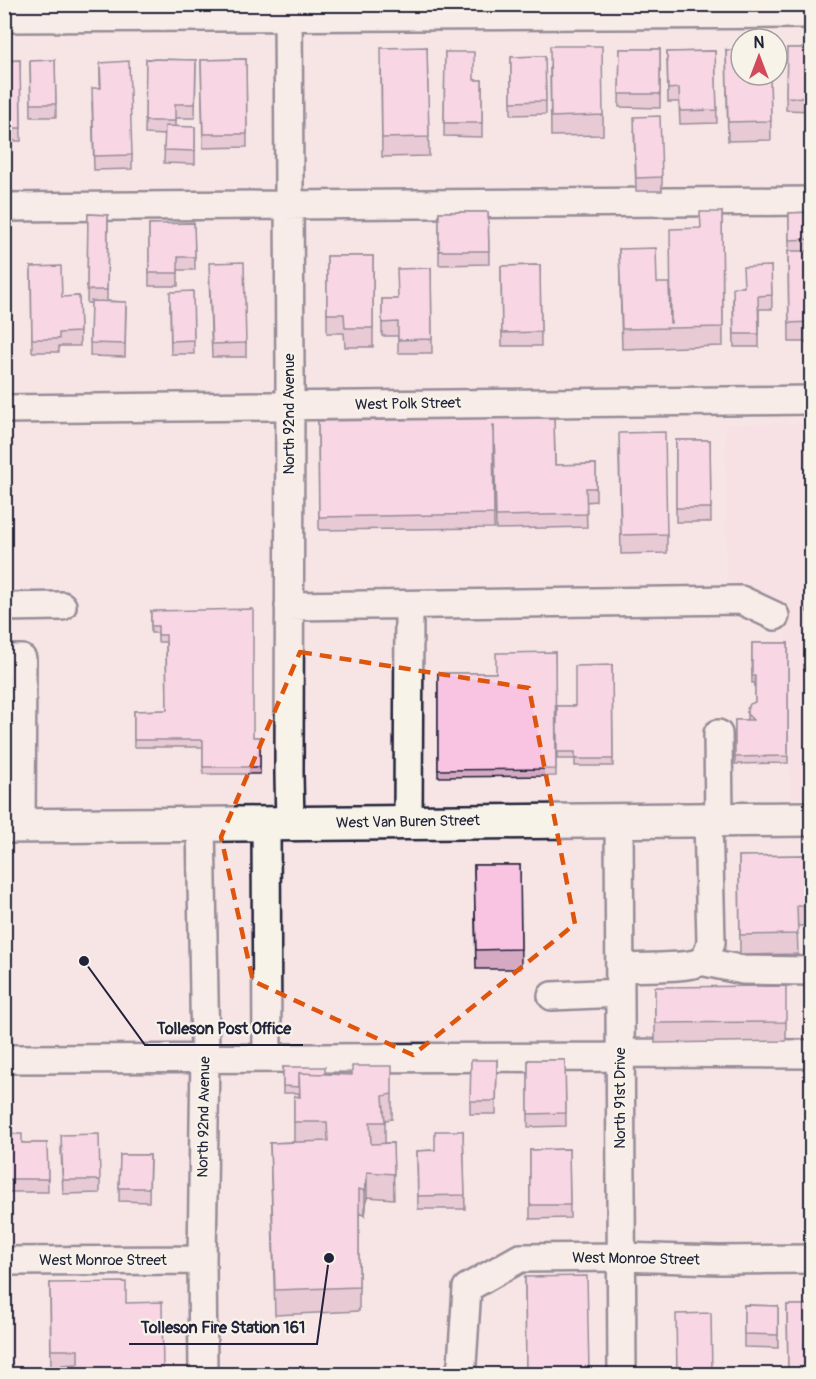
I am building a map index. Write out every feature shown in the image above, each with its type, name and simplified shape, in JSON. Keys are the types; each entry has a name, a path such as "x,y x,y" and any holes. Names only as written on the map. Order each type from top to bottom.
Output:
{"main road":[{"name":"West Van Buren Street","path":"13,825 812,819"}],"street":[{"path":"4,18 288,10 812,14"},
{"name":"North 92nd Avenue","path":"267,1058 278,824 289,775 288,10"},
{"path":"4,207 812,201"},
{"name":"West Polk Street","path":"4,409 812,400"},
{"path":"289,606 741,600 775,616"},
{"path":"408,822 409,605"},
{"path":"4,607 62,606"},
{"path":"4,659 22,659 13,825"},
{"path":"701,961 708,952 711,942 713,819 718,734"},
{"name":"North 91st Drive","path":"619,821 622,1374"},
{"name":"North 92nd Avenue","path":"201,823 205,1058 203,1374"},
{"path":"552,996 701,961 743,970 812,971"},
{"path":"4,1059 812,1054"},
{"name":"West Monroe Street","path":"459,1374 462,1364 467,1288 520,1258 812,1259"},
{"name":"West Monroe Street","path":"4,1261 202,1260"}],"highlighted area":[{"path":"300,652 529,688 575,924 413,1055 253,981 221,837"}],"shaded area":[{"path":"811,423 811,798 790,799 784,615 726,586 725,424"}],"building":[{"path":"550,46 602,46 603,115 551,117"},
{"path":"427,47 429,137 382,138 381,48"},
{"path":"789,48 812,48 812,98 786,97 786,87 789,87"},
{"path":"620,49 660,49 660,94 619,94"},
{"path":"726,50 729,50 729,87 770,87 771,121 728,122"},
{"path":"715,51 717,110 680,111 679,88 668,89 667,52"},
{"path":"445,52 474,52 474,80 482,80 482,123 444,123"},
{"path":"545,56 546,101 511,102 511,57"},
{"path":"146,59 196,60 195,104 175,104 175,121 145,121"},
{"path":"246,59 247,134 203,134 201,60"},
{"path":"20,60 21,128 4,128 4,61"},
{"path":"55,60 56,104 31,104 30,61"},
{"path":"129,61 132,155 94,156 92,88 101,88 100,63"},
{"path":"660,116 662,177 636,178 634,117"},
{"path":"165,126 195,127 195,151 164,150"},
{"path":"439,212 488,212 489,251 439,251"},
{"path":"700,212 722,212 723,327 622,329 619,249 656,248 657,283 669,283 671,323 670,229 701,228"},
{"path":"812,212 812,239 789,240 789,213"},
{"path":"88,214 108,215 107,290 87,290"},
{"path":"194,223 195,257 178,257 178,273 149,273 149,224"},
{"path":"788,251 812,251 812,322 789,323"},
{"path":"327,256 373,256 373,328 345,328 344,314 327,314"},
{"path":"244,262 246,343 212,344 209,263"},
{"path":"540,265 541,332 502,333 501,266"},
{"path":"61,266 62,297 79,296 80,332 59,333 59,339 32,339 31,267"},
{"path":"771,266 772,295 758,296 759,334 734,334 733,287 744,287 743,267"},
{"path":"431,268 432,339 398,340 398,322 382,323 382,299 398,299 397,269"},
{"path":"193,291 194,340 171,341 170,292"},
{"path":"91,301 126,302 125,344 90,343"},
{"path":"554,418 555,465 596,464 596,488 586,488 587,514 496,516 493,425 494,514 319,517 318,421"},
{"path":"665,432 667,534 621,535 619,433"},
{"path":"676,440 710,440 711,508 676,508"},
{"path":"807,451 812,451 812,605 807,605"},
{"path":"253,609 253,737 260,737 260,767 203,767 203,740 134,740 134,711 167,710 166,635 158,635 158,626 151,626 151,611"},
{"path":"752,643 788,643 788,756 735,757 735,720 753,720 747,714 750,704 755,702"},
{"path":"555,652 556,769 438,770 438,673 496,673 496,653"},
{"path":"612,665 613,759 575,759 575,752 557,752 557,706 575,706 575,666"},
{"path":"812,855 812,906 797,906 798,934 740,935 739,856"},
{"path":"474,865 520,865 521,949 476,950"},
{"path":"786,986 786,1022 655,1023 655,987"},
{"path":"471,1060 497,1060 496,1101 470,1101"},
{"path":"528,1060 565,1060 566,1113 528,1114"},
{"path":"352,1066 392,1066 392,1094 383,1096 385,1122 370,1122 371,1144 393,1143 394,1174 367,1172 365,1191 359,1189 359,1287 275,1290 270,1143 328,1141 327,1122 294,1122 294,1096 300,1097 299,1073 352,1075"},
{"path":"283,1067 325,1067 325,1074 299,1073 299,1087 283,1086"},
{"path":"435,1131 463,1131 465,1195 418,1196 417,1151 435,1150"},
{"path":"4,1134 22,1134 22,1143 47,1143 48,1179 4,1179"},
{"path":"99,1134 100,1180 63,1180 61,1135"},
{"path":"569,1149 570,1205 530,1205 530,1150"},
{"path":"120,1155 150,1155 149,1188 119,1188"},
{"path":"587,1276 589,1371 526,1372 525,1277"},
{"path":"126,1282 126,1303 162,1302 163,1374 62,1374 62,1365 78,1364 78,1350 51,1350 50,1283"},
{"path":"744,1305 778,1306 778,1335 744,1334"},
{"path":"787,1305 812,1305 812,1368 788,1368"},
{"path":"711,1313 712,1374 677,1374 676,1314"}],"place":[{"name":"Tolleson Post Office","path":"84,961"},
{"name":"Tolleson Fire Station 161","path":"329,1258"}]}
